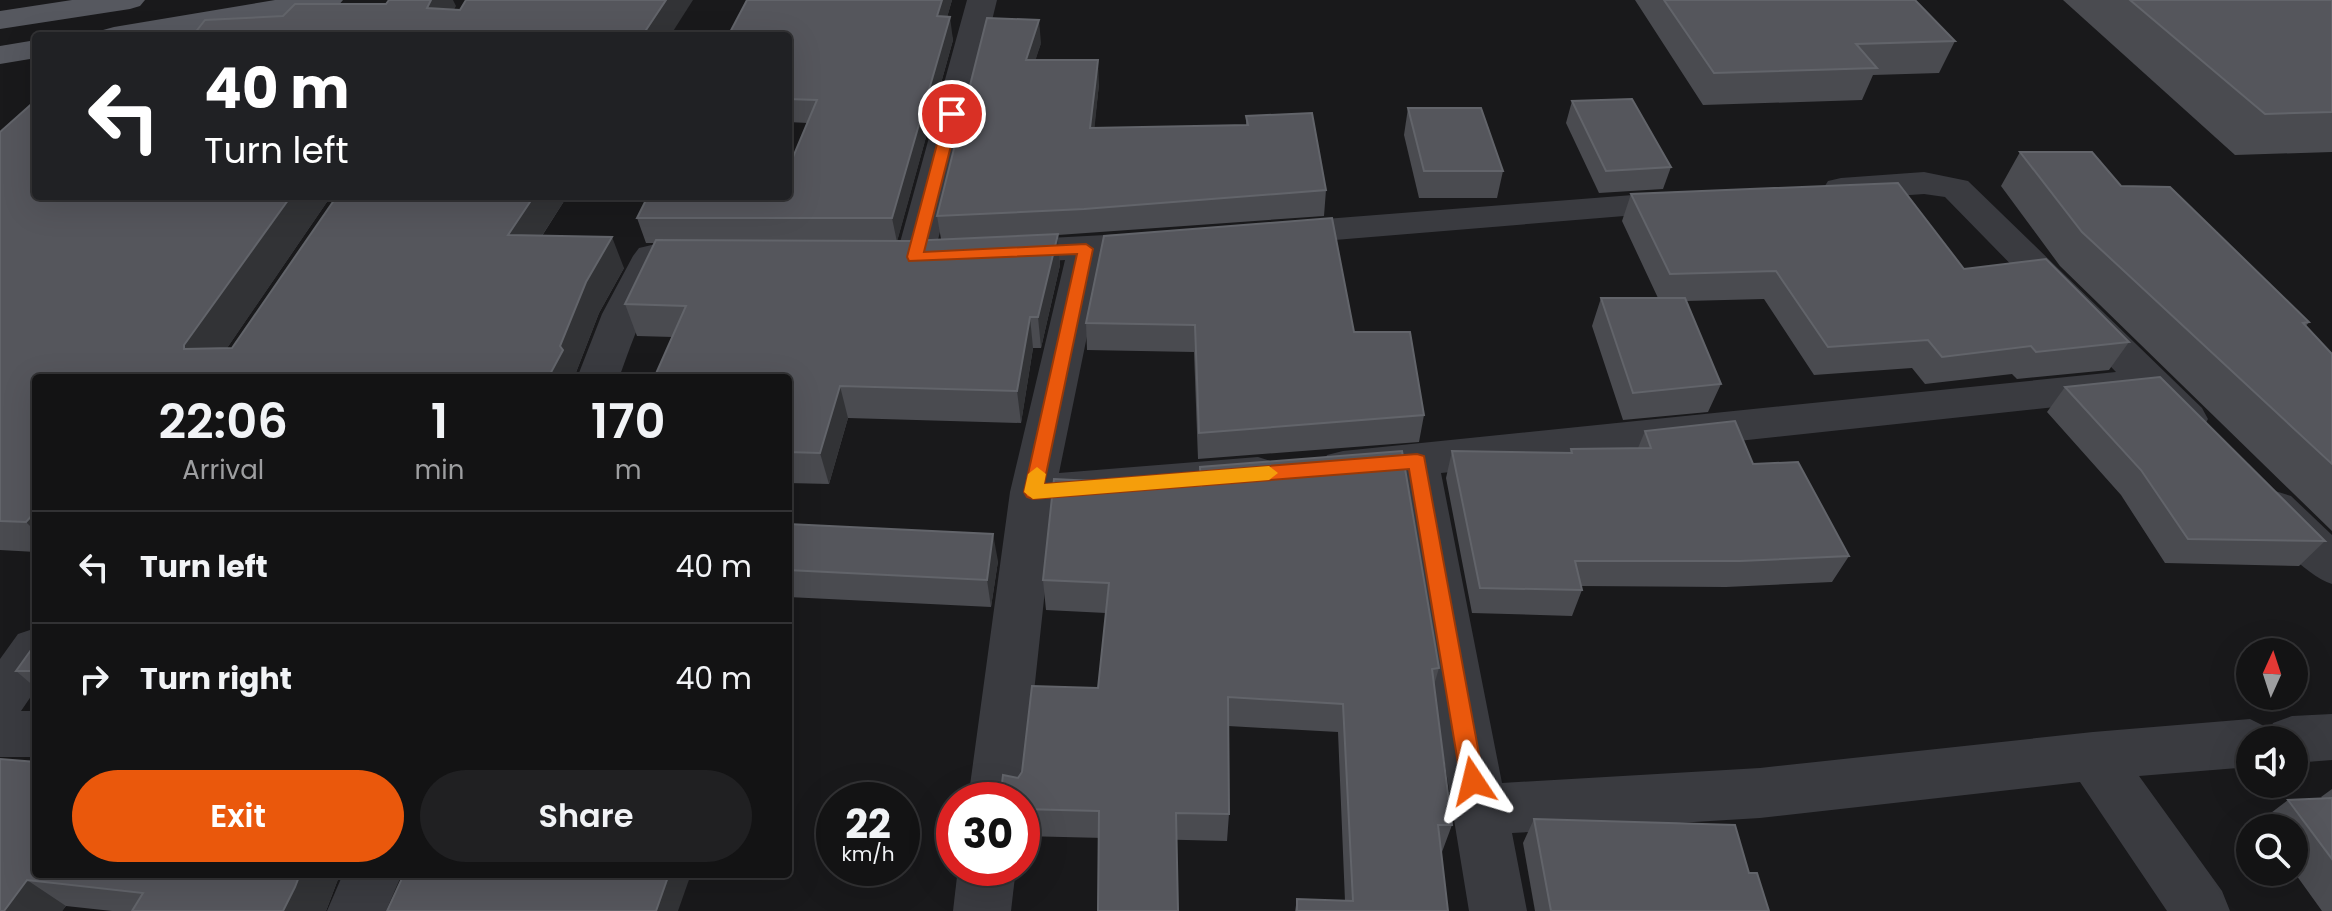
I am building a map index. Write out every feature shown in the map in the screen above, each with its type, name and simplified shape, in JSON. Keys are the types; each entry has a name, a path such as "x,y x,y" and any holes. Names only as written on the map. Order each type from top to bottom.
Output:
{"main road":[{"path":"0,20 130,0"},
{"path":"138,32 328,0"},
{"path":"0,55 32,50"}],"street":[{"path":"982,0 899,257 1086,249 1196,240"},
{"path":"1813,191 1924,183 1956,188 2215,447"},
{"path":"1244,237 1718,199"},
{"path":"998,782 1033,492 1086,249"},
{"path":"600,374 622,314 652,256 695,257"},
{"path":"1033,492 1417,461 2151,383"},
{"path":"1417,461 1498,911"},
{"path":"2247,480 2332,565"},
{"path":"0,699 32,655"},
{"path":"0,734 32,734"},
{"path":"2308,739 2332,737"},
{"path":"1478,810 1760,793 2093,756 2236,744"},
{"path":"2093,756 2201,911"},
{"path":"356,911 371,878"},
{"path":"982,911 985,886"}],"building":[{"path":"389,0 431,0 427,8 460,10 466,0 666,0 645,32 196,32 205,20 283,16 295,4 386,4"},
{"path":"747,0 942,0 937,16 950,17 892,218 637,218 646,200 792,200 792,159 817,100 792,99 792,32 730,32"},
{"path":"1664,0 1915,0 1955,41 1856,44 1877,68 1714,73"},
{"path":"2130,0 2332,0 2332,112 2265,114"},
{"path":"987,18 1039,20 1026,60 1098,60 1090,128 1248,125 1246,116 1312,113 1326,190 1084,209 937,216"},
{"path":"1632,99 1671,167 1606,171 1572,101"},
{"path":"32,104 32,200 288,200 184,349 232,348 334,200 531,200 508,235 612,237 586,282 560,346 563,350 550,374 32,374 32,515 26,522 0,521 0,132"},
{"path":"1408,108 1481,108 1503,171 1424,171"},
{"path":"2020,152 2092,152 2121,186 2170,187 2309,322 2303,323 2332,354 2332,464 2082,232"},
{"path":"1898,183 1964,269 2046,259 2129,342 2036,352 2031,346 1942,357 1928,340 1828,347 1776,271 1670,274 1631,194"},
{"path":"1332,218 1354,332 1410,332 1424,415 1199,433 1195,325 1086,323 1104,236"},
{"path":"1058,234 1038,317 1030,317 1017,391 840,386 820,453 792,452 792,374 656,374 686,306 625,304 656,240 909,241"},
{"path":"1601,298 1685,298 1721,384 1633,393"},
{"path":"2160,377 2325,541 2188,539 2141,470 2065,387"},
{"path":"1735,421 1753,464 1798,462 1849,556 1740,561 1575,561 1582,590 1480,588 1452,451 1572,453 1571,449 1651,448 1645,431"},
{"path":"1402,451 1439,668 1432,669 1452,825 1438,825 1448,911 1297,911 1297,899 1353,901 1343,704 1228,697 1229,814 1176,813 1178,911 1098,911 1099,811 1040,809 1040,782 1002,782 1003,775 1018,778 1022,772 1032,686 1098,688 1109,583 1043,580 1054,479 1201,486 1200,467"},
{"path":"792,524 993,534 987,580 792,570"},
{"path":"32,649 32,671 16,671"},
{"path":"0,759 32,762 32,878 298,878 283,911 132,911 143,893 27,880 4,911 0,911"},
{"path":"2332,798 2332,859 2308,827 2308,814 2298,814 2288,800"},
{"path":"1534,819 1735,825 1749,873 1757,873 1769,911 1551,911"},
{"path":"402,878 668,878 656,911 387,911"}],"slow traffic":[{"path":"1037,474 1033,492 1269,473"}],"route":[{"path":"952,114 915,257 1086,249 1033,492 1417,461 1473,781"}]}
